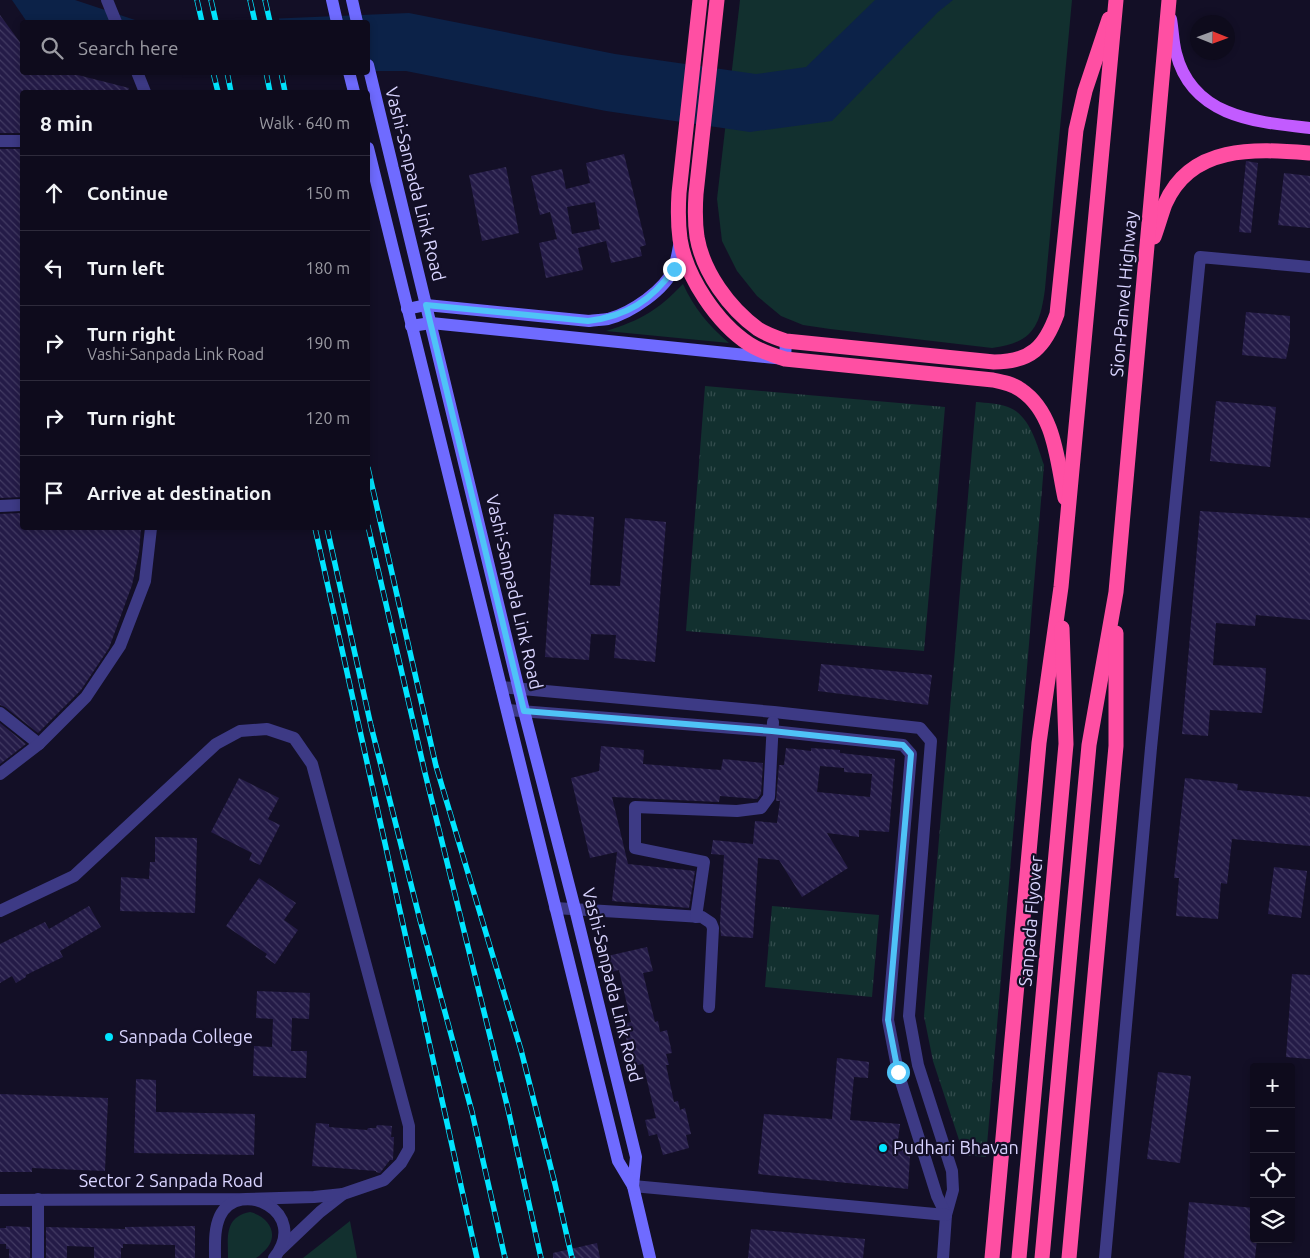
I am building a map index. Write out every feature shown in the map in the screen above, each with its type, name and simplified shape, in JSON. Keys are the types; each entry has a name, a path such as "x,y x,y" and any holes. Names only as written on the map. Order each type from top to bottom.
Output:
{"highway":[{"path":"700,0 678,215 680,241 693,278 708,302 721,318 748,343 785,359 993,380 1007,383 1020,389 1035,402 1046,420 1051,434 1068,511"},
{"path":"717,0 696,194 697,238 712,277 721,291 744,317 759,329 786,341 1007,362 1028,356 1045,340 1057,314 1076,130 1084,91 1116,0"},
{"name":"Sion-Panvel Highway","path":"1061,587 1116,0"},
{"name":"Sion-Panvel Highway","path":"1116,592 1169,2"},
{"path":"1146,260 1166,203 1179,182 1194,168 1209,159 1228,153 1279,151 1310,154"},
{"path":"679,193 696,194"},
{"path":"992,1258 1039,742 1061,587"},
{"name":"Sanpada Flyover","path":"1019,1258 1066,744 1061,587"},
{"path":"1042,1258 1089,745 1116,592"},
{"path":"1069,1258 1116,746 1116,592"}],"main road":[{"path":"332,0 337,20"},
{"path":"352,0 357,20"},
{"path":"1169,2 1176,54 1186,77 1198,94 1212,105 1230,114 1270,123 1310,128"},
{"name":"Vashi-Sanpada Link Road","path":"370,74 524,711 636,1157 634,1186 650,1258"},
{"path":"350,75 354,90"},
{"name":"Vashi-Sanpada Link Road","path":"370,156 618,1161 634,1186"},
{"path":"407,308 426,305 588,321 608,319 626,312 644,301 663,284 674,269 680,241"},
{"path":"392,249 411,244"},
{"path":"411,326 431,323 785,359 786,341"}],"street":[{"path":"107,0 115,20"},
{"path":"138,75 145,90"},
{"path":"0,141 20,141"},
{"path":"1105,1258 1152,738 1200,257 1310,267"},
{"path":"0,506 20,505"},
{"path":"0,774 39,744 86,696 120,646 145,581 151,530"},
{"path":"501,687 774,712 920,728 931,741 909,1016 918,1065 952,1171 953,1190 946,1215 943,1258"},
{"path":"507,710 772,731 903,745 911,754 888,1020 898,1072 937,1196 946,1215"},
{"path":"696,917 704,862 635,848 635,807 737,811 761,808 768,797 774,712"},
{"path":"0,713 39,744"},
{"path":"0,912 74,876 141,816 216,744 240,731 267,729 294,738 312,764 409,1126 409,1149 401,1164 384,1180 343,1194 320,1212 277,1254"},
{"path":"555,908 702,917 708,920 713,928 709,1007"},
{"path":"634,1186 946,1215"},
{"name":"Sector 2 Sanpada Road","path":"0,1200 245,1199 314,1197 343,1194"},
{"path":"189,1199 209,1208 214,1214 217,1224"},
{"path":"215,1258 217,1224 221,1214 235,1202 245,1199 269,1205 281,1219 284,1229 284,1240 277,1254"},
{"path":"38,1200 38,1258"}],"green space":[{"path":"740,0 1072,0 1045,289 1040,314 1032,331 1016,342 992,348 830,329 803,325 781,316 757,296 737,271 722,241 717,199"},
{"path":"683,284 703,316 729,343 606,331 648,314"},
{"path":"705,386 945,407 924,651 686,631"},
{"path":"976,402 992,403 1016,411 1032,432 1044,465 986,1157 964,1155 933,1061 924,1016"},
{"path":"772,906 879,915 872,997 765,987"},
{"path":"250,1212 263,1218 268,1223 272,1235 271,1241 268,1247 256,1258 228,1258 229,1229 236,1218"},
{"path":"350,1221 357,1258 303,1258"}],"water":[{"path":"12,0 75,0 135,20 26,20"},
{"path":"875,0 953,0 938,12 832,121 750,132 606,111 406,71 370,71 370,20 241,20 409,13 615,54 756,74 806,67"}],"pier":[{"path":"278,16 279,20 193,20"},
{"path":"182,75 292,76 183,78"}],"building":[{"path":"0,15 20,42 20,75 78,75 129,88 128,90 20,90 20,133 0,133"},
{"path":"0,149 20,149 20,497 0,498"},
{"path":"624,154 646,245 640,247 642,256 611,263 606,241 578,248 583,270 546,278 539,243 557,239 550,212 540,215 531,176 562,169 566,189 590,183 586,163","holes":["595,202 600,229 572,234 567,207"]},
{"path":"1246,161 1258,163 1251,233 1239,232"},
{"path":"506,167 519,233 482,241 469,175"},
{"path":"1284,173 1310,176 1310,228 1278,225"},
{"path":"1246,312 1290,316 1290,340 1286,359 1242,355"},
{"path":"1216,401 1276,407 1270,467 1210,461"},
{"path":"1200,511 1310,518 1310,620 1256,615 1255,626 1216,623 1213,665 1266,668 1265,687 1262,713 1210,710 1208,736 1182,734"},
{"path":"20,513 20,530 141,530 139,552 132,585 109,648 81,690 38,733 0,705 0,514"},
{"path":"554,514 594,517 590,585 620,586 625,518 666,522 655,662 614,658 616,635 591,634 589,660 545,657"},
{"path":"821,664 932,675 928,705 818,691"},
{"path":"0,723 26,744 0,764"},
{"path":"601,746 644,750 643,764 721,770 723,759 763,763 761,794 757,799 720,796 719,802 612,797 628,864 695,871 689,908 612,901 617,852 590,858 571,778 599,771"},
{"path":"786,748 811,751 811,748 840,750 840,753 895,759 889,832 859,830 859,837 827,833 848,868 802,897 779,860 758,858 753,938 721,936 724,855 711,854 713,840 753,844 755,821 777,823 780,801 776,801 779,765 784,765","holes":["820,766 844,768 844,772 872,774 870,797 817,792"]},
{"path":"239,778 279,798 268,819 280,825 260,865 249,860 252,853 211,832"},
{"path":"1185,778 1238,784 1237,790 1310,797 1310,846 1232,839 1227,884 1221,883 1218,919 1176,916 1179,878 1174,878"},
{"path":"155,837 197,838 195,913 120,911 121,877 149,879 150,862 155,862"},
{"path":"1274,867 1307,871 1301,918 1268,914"},
{"path":"259,878 296,903 284,920 298,930 275,964 265,957 267,954 226,926"},
{"path":"89,906 101,927 60,951 63,957 26,975 26,977 16,983 12,976 0,983 0,944 45,922 49,929"},
{"path":"647,947 653,971 643,973 655,1022 658,1021 660,1032 667,1030 672,1053 666,1054 669,1065 666,1065 674,1102 678,1101 680,1110 685,1108 691,1134 686,1135 689,1148 663,1155 657,1134 649,1136 645,1120 656,1118 643,1064 629,1067 623,1043 627,1042 623,1024 631,1022 619,970 607,973 603,957"},
{"path":"1292,974 1310,975 1310,1059 1286,1057"},
{"path":"257,991 310,993 309,1019 292,1018 291,1051 307,1051 306,1078 253,1076 254,1046 272,1047 273,1019 256,1018"},
{"path":"837,1058 869,1062 868,1078 854,1077 850,1120 900,1124 898,1140 910,1156 908,1189 758,1174 764,1114 832,1119"},
{"path":"1158,1072 1191,1076 1180,1163 1147,1159"},
{"path":"136,1079 156,1080 156,1112 255,1114 254,1155 134,1153"},
{"path":"0,1094 108,1098 105,1171 32,1168 32,1172 0,1172"},
{"path":"316,1123 329,1124 329,1127 367,1130 368,1128 376,1128 377,1125 392,1126 391,1137 394,1137 393,1160 390,1160 380,1173 376,1171 312,1166"},
{"path":"1189,1202 1250,1208 1250,1243 1257,1243 1255,1258 1184,1258"},
{"path":"6,1226 30,1227 30,1258 9,1258 9,1249 6,1249 6,1244 0,1244 0,1228 6,1228"},
{"path":"195,1226 195,1258 175,1258 175,1245 123,1244 121,1258 94,1258 94,1247 67,1246 67,1258 46,1258 46,1227 125,1229 125,1227"},
{"path":"751,1229 865,1239 863,1258 748,1258"},
{"path":"597,1243 600,1258 553,1258 553,1253"}],"railway":[{"path":"197,0 202,20"},
{"path":"211,0 216,20"},
{"path":"250,0 255,20"},
{"path":"265,0 270,20"},
{"path":"214,75 218,90"},
{"path":"228,75 231,90"},
{"path":"267,75 270,90"},
{"path":"282,75 285,90"},
{"path":"370,477 436,766 521,1050 572,1258"},
{"path":"315,530 477,1258"},
{"path":"327,530 371,726 420,920 472,1112 505,1258"},
{"path":"369,530 425,773 508,1109 541,1258"}],"place":[{"name":"Sanpada College","path":"109,1037"},
{"name":"Pudhari Bhavan","path":"883,1148"}],"route":[{"path":"674,269 663,284 644,301 626,312 608,319 588,321 426,305 524,711 772,731 903,745 911,754 888,1020 898,1072"}]}
